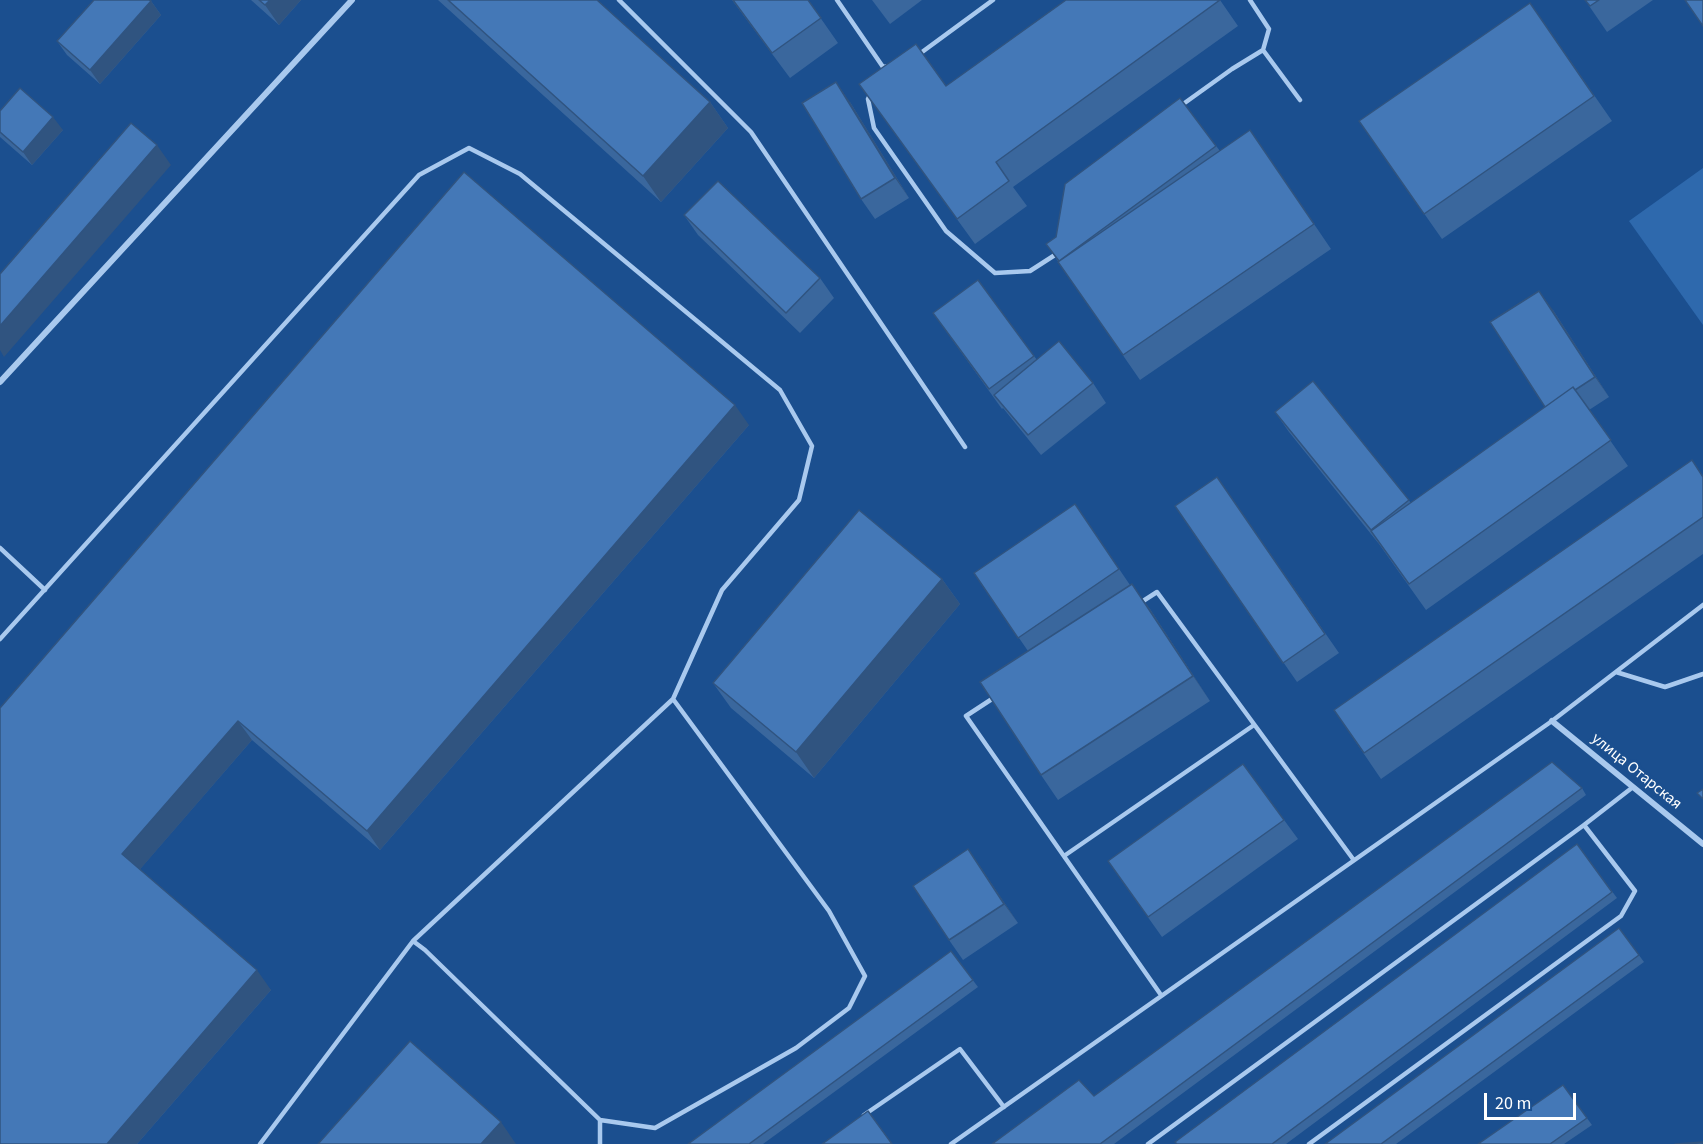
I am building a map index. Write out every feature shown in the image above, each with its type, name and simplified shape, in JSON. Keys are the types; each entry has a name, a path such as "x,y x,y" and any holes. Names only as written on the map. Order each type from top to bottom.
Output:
{"street":[{"path":"0,382 352,0"},
{"name":"улица Отарская","path":"1552,721 1703,844"}],"lane":[{"path":"619,0 751,132 965,447"},
{"path":"837,0 884,67"},
{"path":"913,59 993,0"},
{"path":"1175,110 1263,50 1269,29 1250,0"},
{"path":"1263,50 1300,100"},
{"path":"884,67 894,66"},
{"path":"878,78 884,67"},
{"path":"873,88 868,99 874,128 946,231 995,273 1030,271 1066,248"},
{"path":"0,639 419,174 469,148 520,174 780,390 812,446 799,500 722,590 673,699 413,941 260,1144"},
{"path":"0,548 45,590"},
{"path":"1138,604 1157,592 1353,859"},
{"path":"951,1144 1552,721 1703,605"},
{"path":"1616,672 1665,687 1703,674"},
{"path":"1004,691 966,716 1161,995"},
{"path":"413,941 426,950 600,1120 655,1128 796,1048 849,1008 866,976 829,911 673,699"},
{"path":"1064,856 1254,725"},
{"path":"1148,1144 1633,787"},
{"path":"1309,1144 1621,916 1635,891 1584,825"},
{"path":"862,1117 960,1048 1004,1107"},
{"path":"600,1120 600,1144"},
{"path":"1158,1137 1163,1144"}],"shaded area":[{"path":"1703,168 1703,325 1629,221"}],"building":[{"path":"94,0 151,1 90,70 57,41"},
{"path":"259,0 270,0 265,5"},
{"path":"448,0 597,0 710,102 643,176"},
{"path":"733,0 808,0 821,18 772,53"},
{"path":"1066,0 1220,0 996,162 1009,181 957,219 859,84 916,44 946,86"},
{"path":"1585,0 1599,0 1590,6"},
{"path":"1685,0 1703,0 1703,26"},
{"path":"1530,3 1594,96 1424,214 1359,121"},
{"path":"836,82 895,178 861,199 802,103"},
{"path":"20,88 53,117 23,152 0,132 0,111"},
{"path":"1180,98 1216,146 1059,261 1046,244 1056,237 1065,184"},
{"path":"131,123 157,145 0,326 0,274"},
{"path":"1250,130 1314,224 1123,355 1058,262"},
{"path":"464,172 735,405 367,831 238,721 122,854 257,970 107,1144 0,1144 0,708"},
{"path":"718,181 820,278 786,313 684,215"},
{"path":"978,280 1034,356 989,389 933,313"},
{"path":"1539,291 1595,377 1575,390 1573,387 1545,407 1490,322"},
{"path":"1059,341 1093,383 1028,435 994,395"},
{"path":"1313,381 1409,500 1371,530 1275,412"},
{"path":"1573,387 1611,440 1409,584 1371,531"},
{"path":"1692,460 1703,477 1703,517 1364,753 1334,710"},
{"path":"1217,477 1325,634 1283,663 1175,506"},
{"path":"1075,504 1119,569 1018,638 974,573"},
{"path":"859,510 942,579 796,752 713,683"},
{"path":"1132,584 1193,676 1041,775 980,682"},
{"path":"1552,762 1582,788 1100,1144 992,1144 1079,1080 1094,1096"},
{"path":"1243,764 1284,820 1148,917 1108,861"},
{"path":"1703,789 1703,799 1697,793"},
{"path":"1577,844 1612,892 1272,1144 1177,1144 1175,1142"},
{"path":"968,849 1004,904 949,940 913,886"},
{"path":"1619,928 1639,955 1381,1144 1325,1144"},
{"path":"951,951 973,980 749,1144 688,1144"},
{"path":"410,1041 501,1122 481,1144 318,1144"},
{"path":"1563,1085 1587,1118 1550,1144 1478,1144"},
{"path":"868,1111 892,1144 822,1144"},
{"path":"1703,1142 1703,1144 1675,1144"}]}
